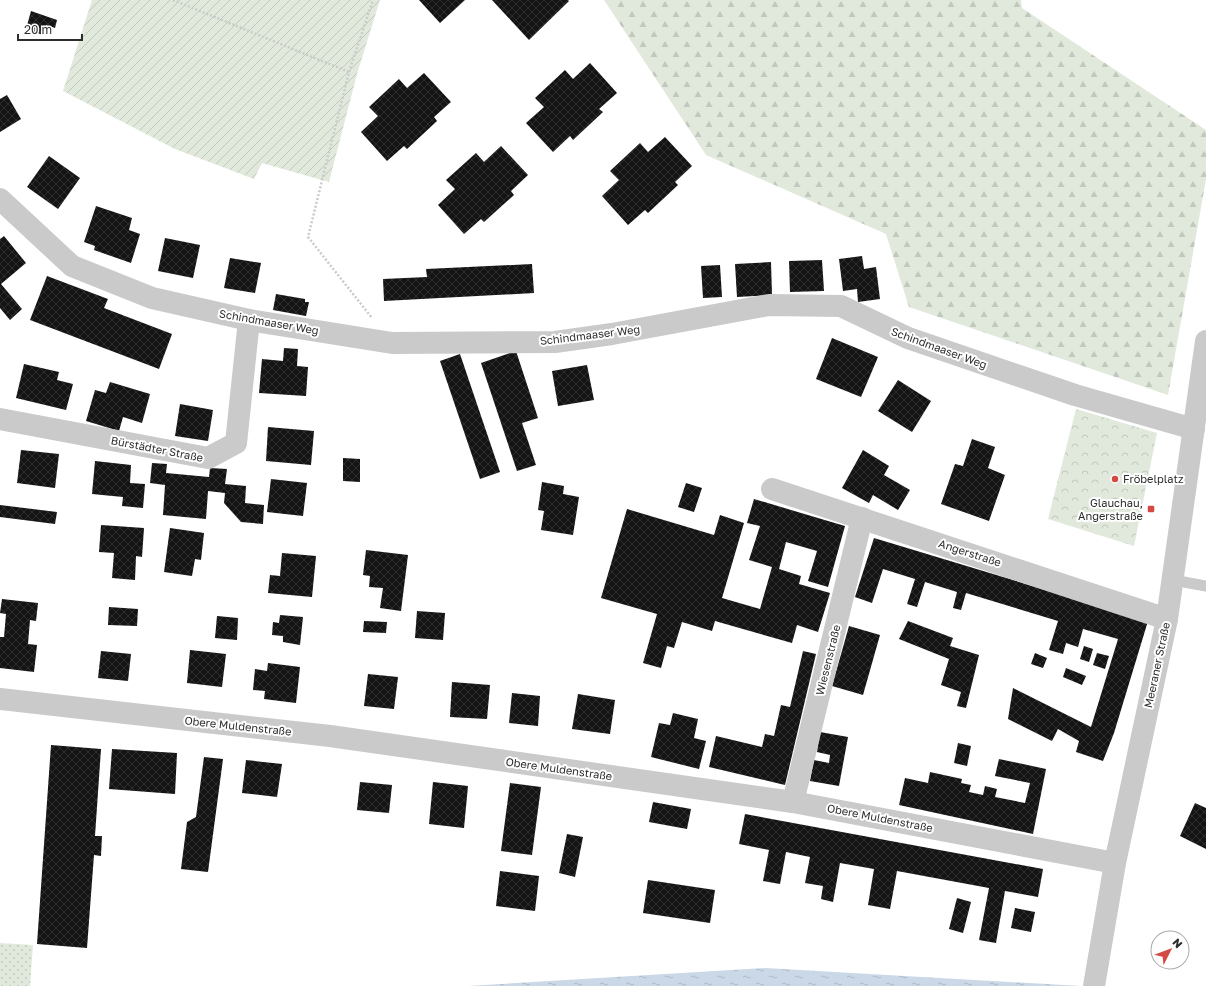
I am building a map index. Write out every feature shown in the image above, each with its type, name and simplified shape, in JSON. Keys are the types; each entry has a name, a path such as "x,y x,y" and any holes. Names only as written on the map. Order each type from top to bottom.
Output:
{"street":[{"name":"Schindmaaser Weg","path":"1,202 72,266 152,298 249,320 392,343 555,342 612,334 769,305 841,306 908,338 1075,395 1194,429"},
{"name":"Bürstädter Straße","path":"0,420 208,458 236,443 249,320"},
{"name":"Meeraner Straße","path":"1095,976 1115,863 1167,619 1206,341"},
{"name":"Angerstraße","path":"772,489 1167,619"},
{"name":"Wiesenstraße","path":"793,802 862,518"},
{"name":"Obere Muldenstraße","path":"0,699 330,736 793,802 1115,863"}],"lane":[{"path":"1173,580 1206,586"}],"path":[{"path":"174,0 349,72"},
{"path":"373,0 349,72 308,237 392,343"}],"green space":[{"path":"92,0 380,0 357,74 329,182 262,163 254,179 175,149 63,91"},
{"path":"604,0 1021,0 1022,8 1206,130 1206,179 1168,395 909,307 886,234 706,155"},
{"path":"1076,409 1157,433 1134,546 1048,519"},
{"path":"0,943 33,945 30,986 0,986"}],"water":[{"path":"765,968 1081,986 468,986"}],"building":[{"path":"419,0 465,0 440,23"},
{"path":"492,0 568,0 569,1 529,40"},
{"path":"31,11 57,20 55,28 46,25 43,35 26,29"},
{"path":"590,63 617,93 599,109 603,112 573,140 570,136 553,152 526,123 544,107 535,98 565,70 573,79"},
{"path":"424,73 451,102 434,117 437,121 407,149 404,146 387,161 361,132 378,116 369,107 399,79 407,88"},
{"path":"7,95 21,119 0,132 0,99"},
{"path":"665,137 692,166 675,182 678,185 648,213 645,210 628,225 602,196 619,180 610,171 640,143 648,152"},
{"path":"501,146 528,175 511,191 514,195 484,222 481,219 464,234 438,205 455,189 446,180 476,153 484,162"},
{"path":"49,156 80,178 58,209 27,187"},
{"path":"96,206 132,218 129,230 140,234 131,263 94,250 95,246 84,242"},
{"path":"4,236 26,263 1,284 22,309 10,320 0,308 0,239"},
{"path":"165,238 200,245 193,278 158,271"},
{"path":"862,256 864,269 876,267 880,299 858,302 857,289 843,291 839,259"},
{"path":"230,258 261,263 255,293 224,288"},
{"path":"822,260 824,291 790,292 789,261"},
{"path":"771,262 772,295 737,297 735,264"},
{"path":"532,264 534,293 384,301 383,279 427,277 426,269"},
{"path":"720,265 722,297 703,298 701,266"},
{"path":"47,276 108,299 104,308 172,334 159,369 30,320"},
{"path":"276,294 305,299 305,302 309,302 306,316 273,310"},
{"path":"832,338 878,357 861,397 816,379"},
{"path":"284,348 298,349 297,366 308,367 306,396 259,393 262,359 283,361"},
{"path":"516,351 538,418 522,423 536,465 517,471 481,363"},
{"path":"460,354 500,472 480,479 440,361"},
{"path":"24,364 59,372 57,380 73,384 66,410 16,398"},
{"path":"587,365 594,400 558,406 552,371"},
{"path":"898,380 931,401 912,432 878,411"},
{"path":"110,382 150,394 142,423 123,417 119,431 86,421 95,390 106,393"},
{"path":"180,404 213,410 208,441 175,436"},
{"path":"268,427 314,431 311,465 266,461"},
{"path":"972,439 995,447 988,468 1005,475 989,521 941,504 955,464 963,466"},
{"path":"21,450 59,454 55,488 17,483"},
{"path":"863,450 889,466 884,475 910,490 898,510 873,495 869,503 842,488"},
{"path":"343,458 360,459 360,482 343,481"},
{"path":"95,461 131,465 130,483 145,484 143,508 122,506 123,497 92,494"},
{"path":"152,463 167,464 166,473 209,477 210,468 227,469 225,484 246,486 245,503 264,505 263,524 241,522 224,503 225,493 208,491 206,519 163,515 165,485 150,483"},
{"path":"271,479 307,483 303,516 267,512"},
{"path":"542,482 564,486 563,494 579,497 573,535 541,530 544,511 538,510"},
{"path":"686,483 702,488 694,512 678,507"},
{"path":"754,499 845,526 828,587 808,581 817,551 786,542 779,569 801,576 799,584 830,593 818,632 797,625 792,643 715,621 712,631 682,622 674,648 667,646 661,668 643,663 657,614 601,598 627,509 714,535 720,515 744,523 722,598 760,609 772,567 749,560 760,526 747,523"},
{"path":"0,505 57,512 55,524 0,517"},
{"path":"101,525 144,528 142,557 136,556 135,580 112,578 114,553 99,552"},
{"path":"170,528 204,533 201,560 195,559 192,576 164,572"},
{"path":"874,538 1148,621 1114,733 1103,761 1076,752 1079,741 1058,729 1052,741 1008,719 1013,688 1091,727 1118,639 1083,629 1078,647 1066,643 1063,654 1049,650 1058,621 966,593 961,610 953,608 957,592 925,582 917,607 907,604 915,579 883,569 872,603 855,597"},
{"path":"366,550 408,555 401,611 380,608 383,588 369,587 370,576 363,575"},
{"path":"282,553 316,556 312,597 268,593 270,575 280,576"},
{"path":"2,599 38,603 36,621 30,620 28,644 37,645 34,672 0,668 0,637 4,637 6,614 0,613"},
{"path":"109,607 138,609 137,626 108,625"},
{"path":"417,611 445,613 443,640 415,638"},
{"path":"280,615 303,617 300,645 283,642 283,636 272,635 273,622 279,623"},
{"path":"217,616 238,618 237,640 215,638"},
{"path":"364,621 387,622 386,633 363,632"},
{"path":"908,621 953,638 950,646 979,655 966,708 957,706 961,692 941,685 949,659 899,639"},
{"path":"849,626 880,635 863,695 832,686"},
{"path":"1084,646 1093,649 1089,662 1080,659"},
{"path":"190,650 226,654 222,687 187,683"},
{"path":"101,651 131,654 128,681 98,678"},
{"path":"803,651 816,654 785,785 709,767 716,736 762,747 765,734 774,736 781,705 790,707"},
{"path":"1035,653 1047,658 1043,668 1031,664"},
{"path":"1097,653 1109,656 1105,669 1093,665"},
{"path":"268,663 300,667 296,703 264,699 265,691 253,690 255,669 267,671"},
{"path":"1066,668 1086,676 1082,685 1063,677"},
{"path":"368,674 398,677 394,709 364,706"},
{"path":"452,682 490,685 487,719 450,717"},
{"path":"512,693 540,696 538,726 509,723"},
{"path":"578,694 615,700 610,734 572,729"},
{"path":"673,713 698,719 694,738 706,741 699,769 651,757 659,723 670,725"},
{"path":"820,732 848,737 839,786 810,781 814,760 829,763 830,755 817,752"},
{"path":"958,743 971,746 967,766 954,763"},
{"path":"51,745 101,749 95,836 102,836 101,856 94,855 87,948 37,944"},
{"path":"112,749 177,753 175,794 109,789"},
{"path":"204,757 223,759 208,872 181,869 187,822 196,817"},
{"path":"999,759 1046,769 1033,834 899,805 905,778 928,783 930,772 962,779 961,783 971,785 969,792 983,795 985,786 997,789 995,797 1025,803 1030,783 995,776"},
{"path":"246,760 282,764 277,797 242,793"},
{"path":"360,782 392,785 389,813 357,810"},
{"path":"433,782 468,786 464,828 429,824"},
{"path":"510,783 541,787 532,855 501,851"},
{"path":"653,802 691,809 687,829 649,822"},
{"path":"1195,803 1206,808 1206,849 1180,836"},
{"path":"745,814 1043,869 1038,897 1005,891 996,943 979,940 989,888 897,871 890,909 868,905 874,869 840,863 833,902 821,899 823,886 805,883 810,857 786,852 780,884 763,881 769,850 739,844"},
{"path":"567,834 583,837 575,877 559,873"},
{"path":"500,871 539,876 535,911 496,906"},
{"path":"648,880 715,890 710,923 643,913"},
{"path":"957,898 971,902 963,933 949,929"},
{"path":"1015,908 1035,912 1031,932 1011,928"}],"place":[{"name":"Fröbelplatz","path":"1115,479"},
{"name":"Glauchau, Angerstraße","path":"1151,509"}]}
